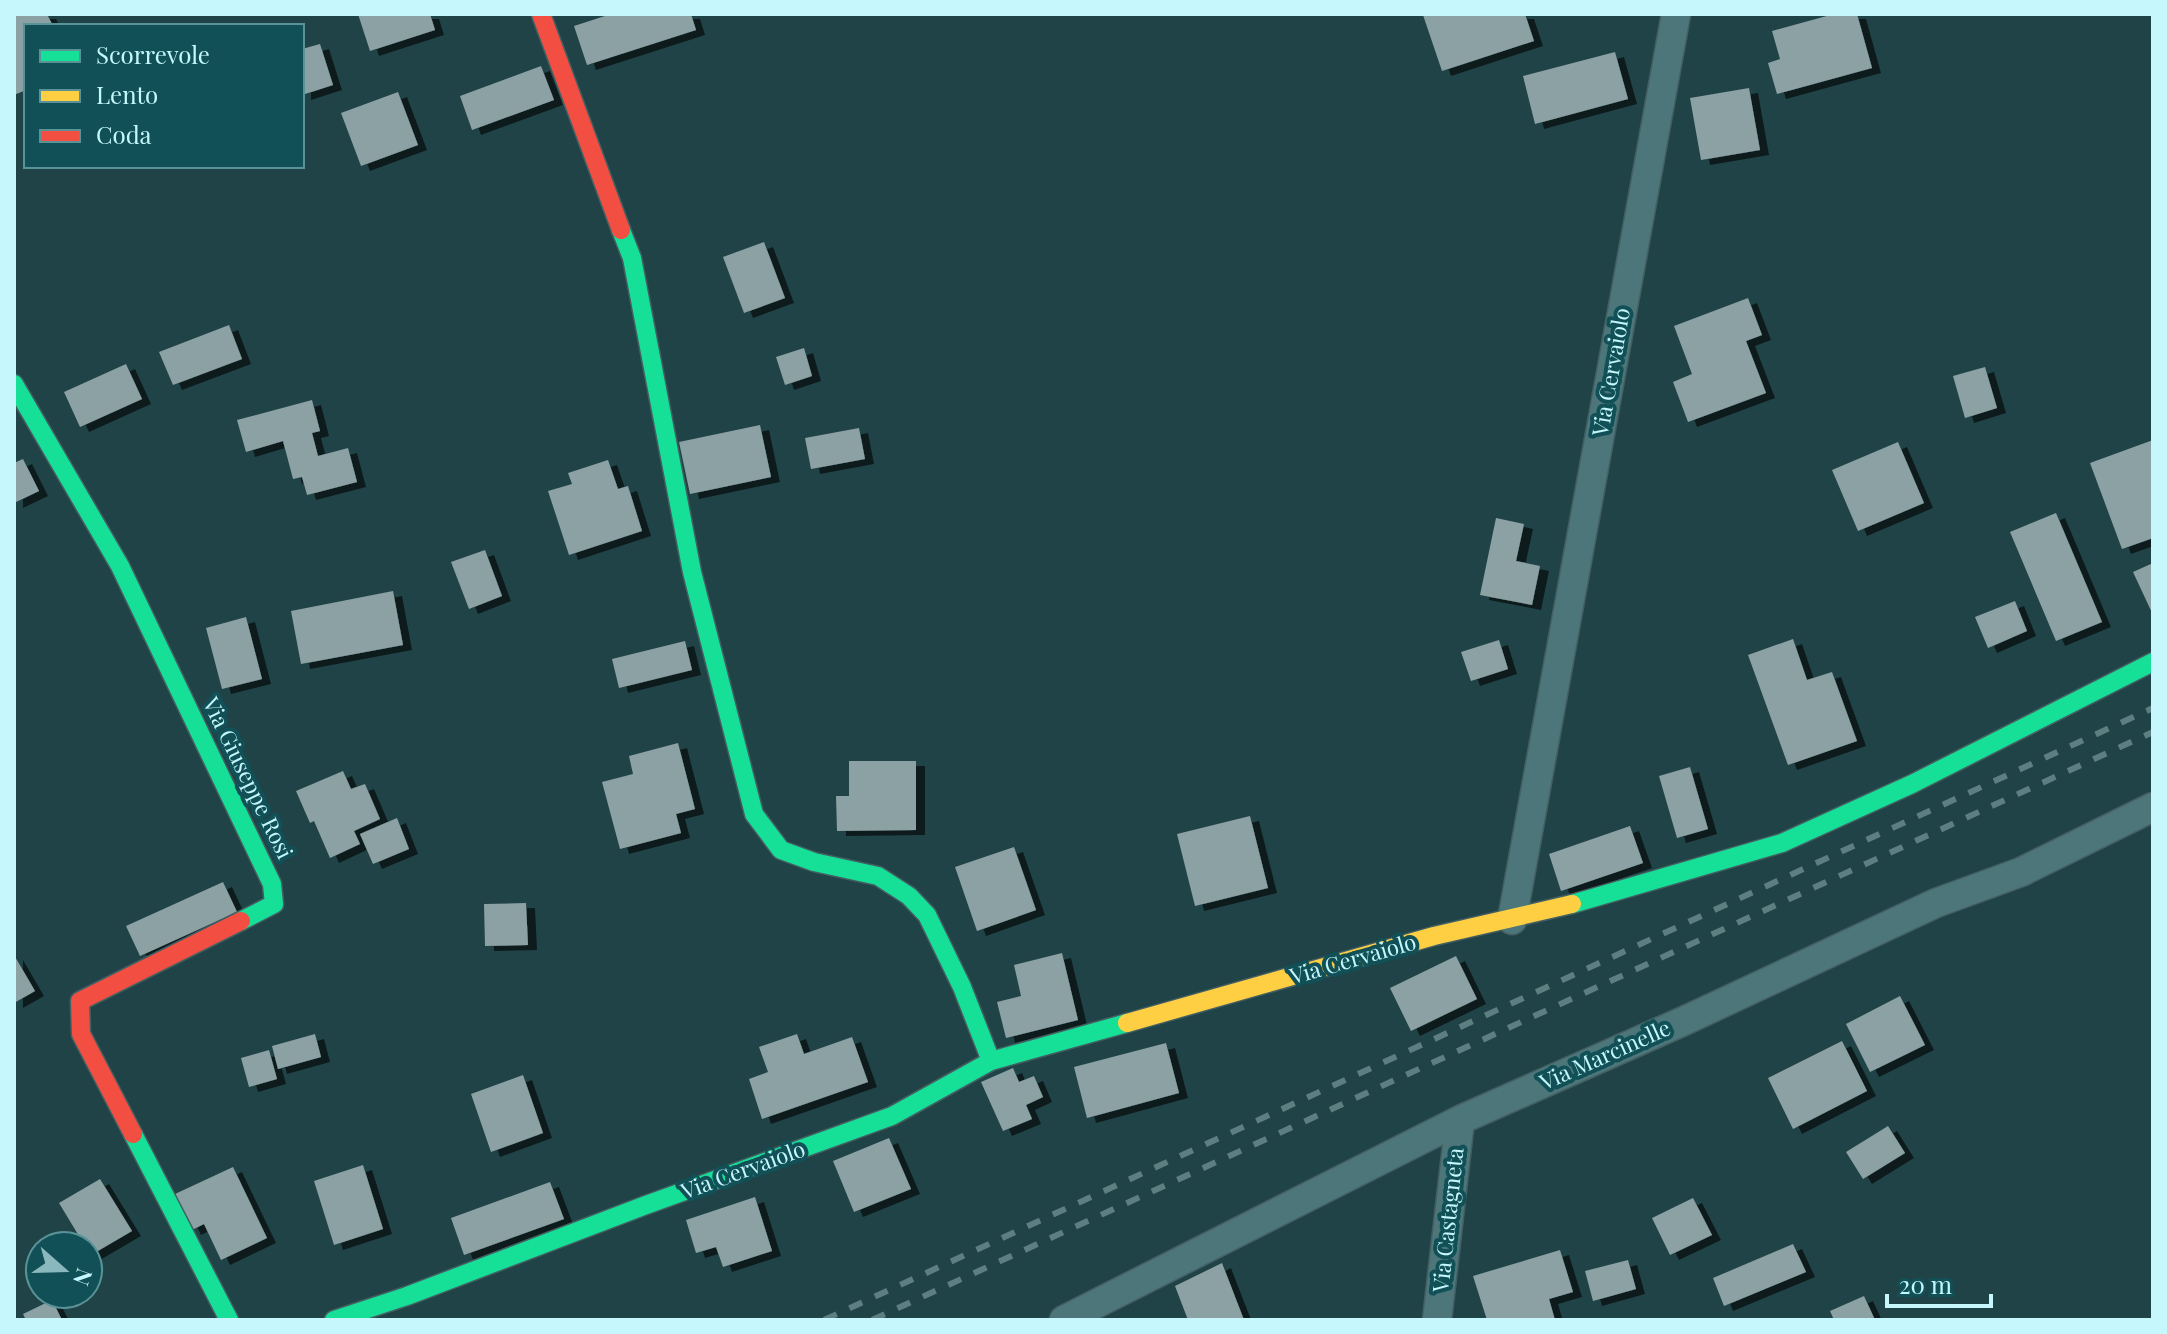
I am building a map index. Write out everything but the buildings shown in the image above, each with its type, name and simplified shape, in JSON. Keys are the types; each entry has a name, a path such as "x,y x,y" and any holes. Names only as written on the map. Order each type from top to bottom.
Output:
{"street":[{"path":"541,14 632,258 692,572 754,814 781,850 814,862 878,876 909,896 927,915 933,927 962,987 991,1061"},
{"name":"Via Cervaiolo","path":"334,1320 407,1296 892,1116 991,1061 1434,936 1512,920 1676,14"},
{"name":"Via Giuseppe Rosi","path":"14,384 120,566 272,884 274,904 80,1001 81,1034 229,1320"},
{"path":"1512,920 1718,864 1782,843 1912,784 2153,662"},
{"name":"Via Marcinelle","path":"1064,1320 1460,1120 1686,1020 1936,903 2021,872 2153,807"},
{"name":"Via Castagneta","path":"1437,1320 1460,1120"}],"railway":[{"path":"824,1320 2153,708"},
{"path":"872,1320 2153,732"}],"traffic: fast":[{"path":"621,230 632,258 692,572 754,814 781,850 814,862 878,876 909,896 927,915 962,987 991,1061"},
{"path":"14,384 120,566 272,884 274,904 241,921"},
{"path":"1572,904 1782,843 1912,784 2153,662"},
{"path":"334,1320 407,1296 892,1116 991,1061 1127,1023"},
{"path":"133,1134 229,1320"}],"traffic: slow":[{"path":"1127,1023 1434,936 1572,904"}],"traffic: jam":[{"path":"541,14 621,230"},
{"path":"133,1134 81,1034 80,1001 241,921"}]}
